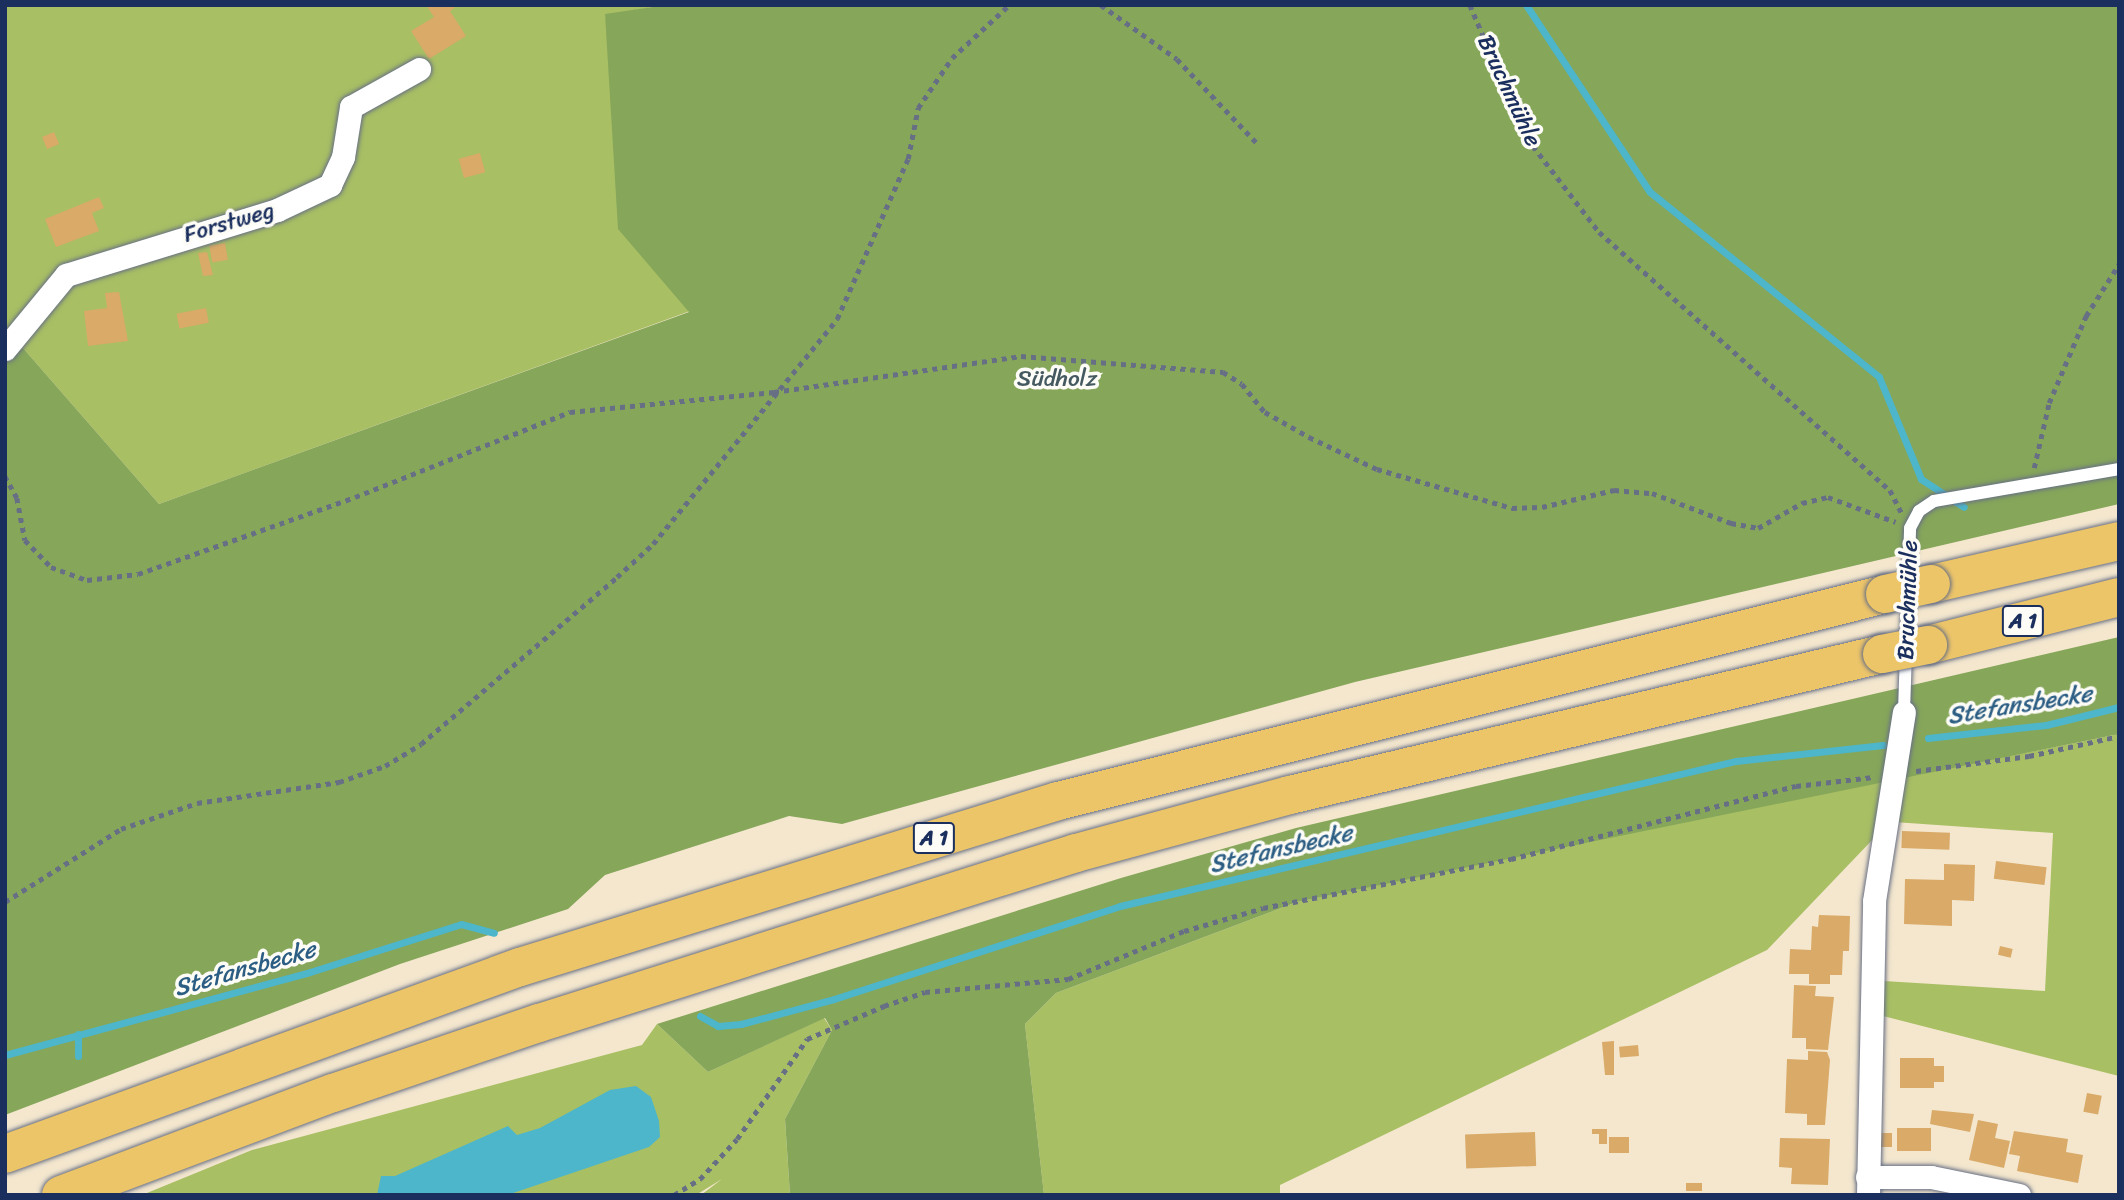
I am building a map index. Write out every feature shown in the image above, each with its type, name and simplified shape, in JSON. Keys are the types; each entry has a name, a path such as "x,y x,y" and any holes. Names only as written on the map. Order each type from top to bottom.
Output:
{"highway":[{"name":"A 1","path":"5,1154 520,967 1058,801 1885,594 2119,541"},
{"name":"A 1","path":"61,1195 333,1093 526,1027 1076,853 1290,795 1928,645 2119,597"}],"street":[{"name":"Forstweg","path":"5,349 66,275 277,210 330,185 343,157 351,107 419,69"},
{"name":"Bruchmühle","path":"1868,1186 1874,901 1878,853 1897,774 1904,712"},
{"path":"1868,1186 1931,1177 2019,1195"}],"lane":[{"path":"1910,528 1919,511 1934,501 2119,469"},
{"name":"Bruchmühle","path":"1904,712 1910,528"}],"path":[{"path":"5,902 121,829 197,803 339,782 385,766 421,744 653,544 774,392 837,319 908,159 918,108 952,58 1009,5"},
{"path":"1101,5 1177,59 1257,143"},
{"name":"Bruchmühle","path":"1470,5 1527,138 1599,233 1890,490 1910,528"},
{"path":"2034,484 2035,450 2049,403 2086,316 2119,264"},
{"path":"5,476 17,498 25,540 51,568 87,580 138,575 355,497 570,412 774,392 1021,356 1195,366 1223,372 1242,384 1265,412 1377,469 1512,508 1542,507 1614,490 1652,493 1731,523 1758,528 1802,503 1828,497 1910,528"},
{"path":"674,1195 700,1179 737,1139 807,1039 884,1006 937,991 1068,979 1184,931 1263,908 1347,895 1511,859 1796,786 2029,756 2119,736"}],"green space":[{"path":"5,5 666,5 605,15 690,311 159,504 23,348 5,358"},
{"name":"Südholz","path":"666,5 2119,5 2119,504 1355,682 842,824 789,816 605,875 568,909 400,964 5,1115 5,360 23,348 159,504 689,312 618,229 605,14"},
{"path":"2119,637 2119,734 1297,902 1056,993 1025,1024 1044,1195 790,1195 785,1119 832,1030 825,1018 708,1072 657,1024 1121,878 1296,828"},
{"path":"2119,734 2119,1076 1883,1016 1884,981 2045,991 2053,833 1894,822 1904,777"},
{"path":"1890,778 1876,836 1767,950 1280,1185 1280,1195 1044,1195 1025,1024 1056,993 1297,902"},
{"path":"824,1018 832,1030 785,1119 790,1195 701,1195 722,1179 696,1195 142,1195 252,1150 642,1045 657,1024 708,1072"}],"water":[{"path":"636,1086 651,1097 659,1121 660,1137 649,1147 507,1195 377,1195 381,1176 395,1176 508,1126 517,1135 540,1128 610,1090"}],"building":[{"path":"426,5 458,5 450,11 466,36 429,59 411,31 434,17"},
{"path":"54,132 59,144 47,149 42,137"},
{"path":"480,153 485,172 464,178 459,159"},
{"path":"99,197 104,208 92,213 99,231 56,247 45,219"},
{"path":"225,243 228,260 212,263 209,246"},
{"path":"207,252 213,275 203,276 198,253"},
{"path":"119,292 128,341 88,346 84,311 107,308 105,293"},
{"path":"206,308 209,323 179,328 177,314"},
{"path":"1902,831 1950,833 1949,850 1901,848"},
{"path":"1996,861 2047,867 2044,885 1994,879"},
{"path":"1944,864 1975,865 1974,901 1952,900 1952,926 1904,924 1905,879 1944,880"},
{"path":"1819,915 1850,916 1849,951 1843,951 1842,975 1830,975 1830,984 1809,984 1809,974 1789,974 1790,949 1811,950 1812,926 1818,927"},
{"path":"2000,946 2013,949 2011,958 1998,955"},
{"path":"1794,985 1816,986 1815,996 1834,997 1828,1050 1806,1049 1806,1038 1792,1038"},
{"path":"1614,1041 1614,1075 1605,1075 1602,1042"},
{"path":"1638,1045 1639,1056 1620,1058 1619,1047"},
{"path":"1808,1051 1827,1052 1830,1060 1825,1125 1807,1125 1807,1114 1785,1113 1787,1059 1808,1060"},
{"path":"1900,1058 1934,1058 1934,1066 1944,1066 1944,1082 1934,1082 1934,1088 1900,1088"},
{"path":"2087,1093 2102,1096 2098,1115 2083,1112"},
{"path":"1932,1110 1974,1114 1970,1132 1930,1124"},
{"path":"1978,1120 1998,1124 1995,1138 2010,1141 2004,1168 1969,1160"},
{"path":"1897,1128 1931,1128 1931,1151 1897,1151"},
{"path":"1592,1129 1607,1129 1607,1144 1599,1144 1599,1134 1592,1134"},
{"path":"2014,1131 2068,1139 2066,1152 2083,1155 2078,1183 2017,1171 2020,1156 2009,1154"},
{"path":"1535,1132 1536,1166 1466,1168 1465,1134"},
{"path":"1881,1133 1892,1133 1892,1147 1881,1147"},
{"path":"1609,1137 1629,1137 1629,1153 1609,1153"},
{"path":"1780,1138 1830,1139 1828,1185 1791,1184 1792,1168 1779,1167"},
{"path":"1686,1183 1702,1183 1702,1191 1686,1191"}],"waterway":[{"path":"1526,5 1650,192 1879,377 1921,479 1964,507"},
{"name":"Stefansbecke","path":"1928,738 2046,725 2119,707"},
{"name":"Stefansbecke","path":"700,1016 718,1026 741,1024 834,999 1120,906 1736,761 1883,745"},
{"name":"Stefansbecke","path":"5,1055 310,972 461,924 494,933"},
{"path":"78,1034 78,1056"}]}
